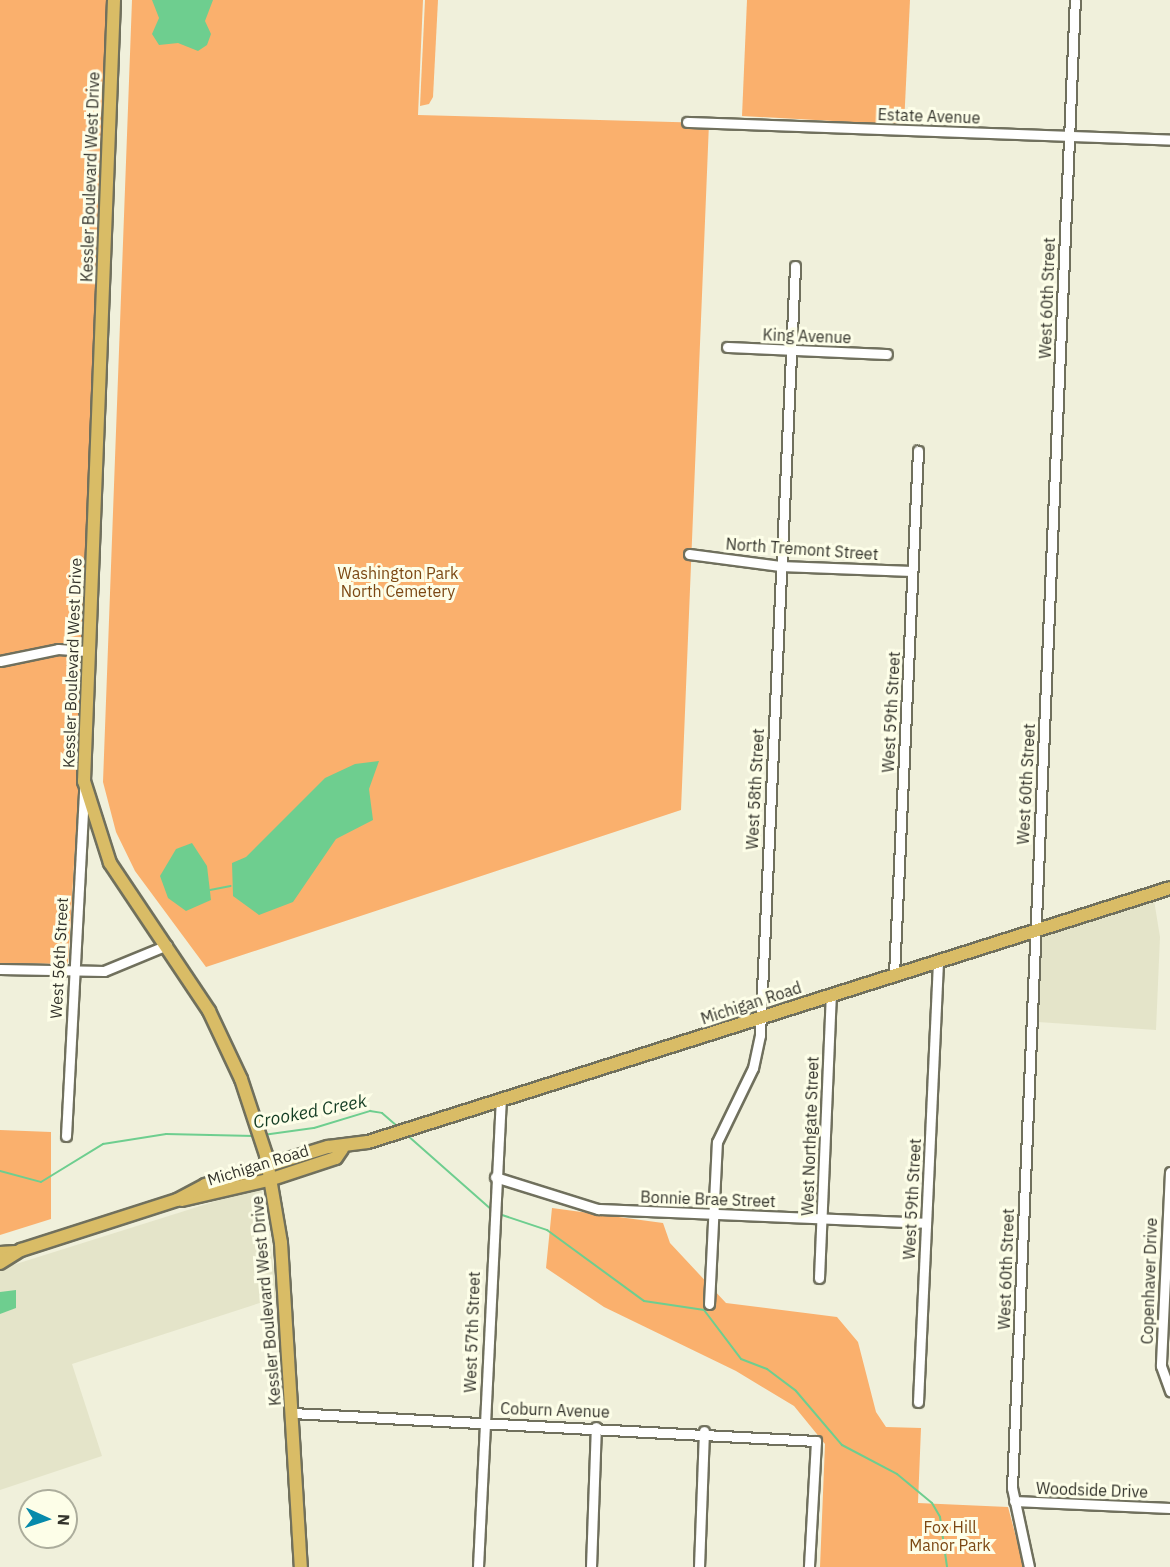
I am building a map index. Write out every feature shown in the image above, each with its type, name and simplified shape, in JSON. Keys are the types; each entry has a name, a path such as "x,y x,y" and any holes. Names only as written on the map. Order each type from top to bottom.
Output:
{"main road":[{"name":"Kessler Boulevard West Drive","path":"114,0 87,651 84,781 110,863 168,945 220,1032 255,1120 271,1172 292,1413 301,1567"},
{"name":"Michigan Road","path":"0,1263 16,1252 177,1200 205,1185 271,1172 328,1147 342,1149 1170,888"},
{"name":"Michigan Road","path":"0,1252 16,1252"}],"street":[{"name":"West 60th Street","path":"1029,1567 1014,1501 1034,930 1075,0"},
{"name":"Estate Avenue","path":"687,122 1170,141"},
{"name":"West 58th Street","path":"710,1304 719,1135 753,1068 760,1018 795,266"},
{"name":"King Avenue","path":"727,348 887,354"},
{"name":"West 59th Street","path":"894,975 918,451"},
{"name":"North Tremont Street","path":"689,554 780,566 912,572"},
{"path":"0,661 14,655 87,651"},
{"name":"West 56th Street","path":"66,1136 84,781"},
{"path":"0,969 74,972 124,967 168,945"},
{"name":"West 59th Street","path":"918,1402 938,960"},
{"name":"West Northgate Street","path":"819,1278 831,995"},
{"name":"West 57th Street","path":"478,1567 492,1221 501,1099"},
{"name":"Copenhaver Drive","path":"1170,1172 1167,1296 1161,1373 1170,1390"},
{"name":"Bonnie Brae Street","path":"494,1181 586,1208 926,1223"},
{"name":"Coburn Avenue","path":"292,1413 704,1431 816,1441 809,1567"},
{"path":"591,1567 596,1427"},
{"path":"699,1567 704,1431"},
{"name":"Woodside Drive","path":"1014,1501 1170,1508"}],"shaded area":[{"path":"152,0 213,0 205,21 211,34 207,45 198,51 178,43 159,45 152,34 159,18"},
{"path":"379,761 369,789 373,820 336,839 293,902 259,915 233,896 232,863 246,857 325,778 355,764"},
{"path":"192,843 207,866 211,900 186,911 168,898 160,876 176,849"},
{"path":"1154,900 1160,937 1156,1030 1038,1022 1041,935"},
{"path":"261,1187 278,1297 72,1364 102,1456 0,1490 0,1269"},
{"path":"16,1290 16,1308 0,1314 0,1292"}],"green space":[{"path":"0,0 114,0 97,482 68,964 0,963"},
{"name":"Washington Park North Cemetery","path":"132,0 423,0 418,115 709,123 681,810 206,967 135,871 116,832 103,782"},
{"path":"425,0 438,0 433,97 429,104 420,106"},
{"path":"747,0 910,0 904,125 742,116"},
{"path":"0,1130 51,1132 51,1219 0,1235"},
{"name":"Fox Hill Manor Park","path":"552,1208 663,1223 670,1243 726,1303 837,1317 858,1342 876,1412 886,1427 921,1428 918,1503 1008,1507 1024,1567 820,1567 825,1444 794,1406 736,1371 604,1307 546,1268"}],"waterway":[{"path":"210,890 231,886"},
{"name":"Crooked Creek","path":"263,1135 314,1128 370,1111 382,1113 398,1127"},
{"name":"Crooked Creek","path":"0,1171 41,1182 103,1144 166,1134 254,1136"},
{"name":"Crooked Creek","path":"407,1135 494,1212"},
{"name":"Crooked Creek","path":"499,1214 547,1230 644,1301 704,1310 741,1359 767,1369 796,1391 842,1445 897,1474 932,1503 940,1517 947,1567"}]}
